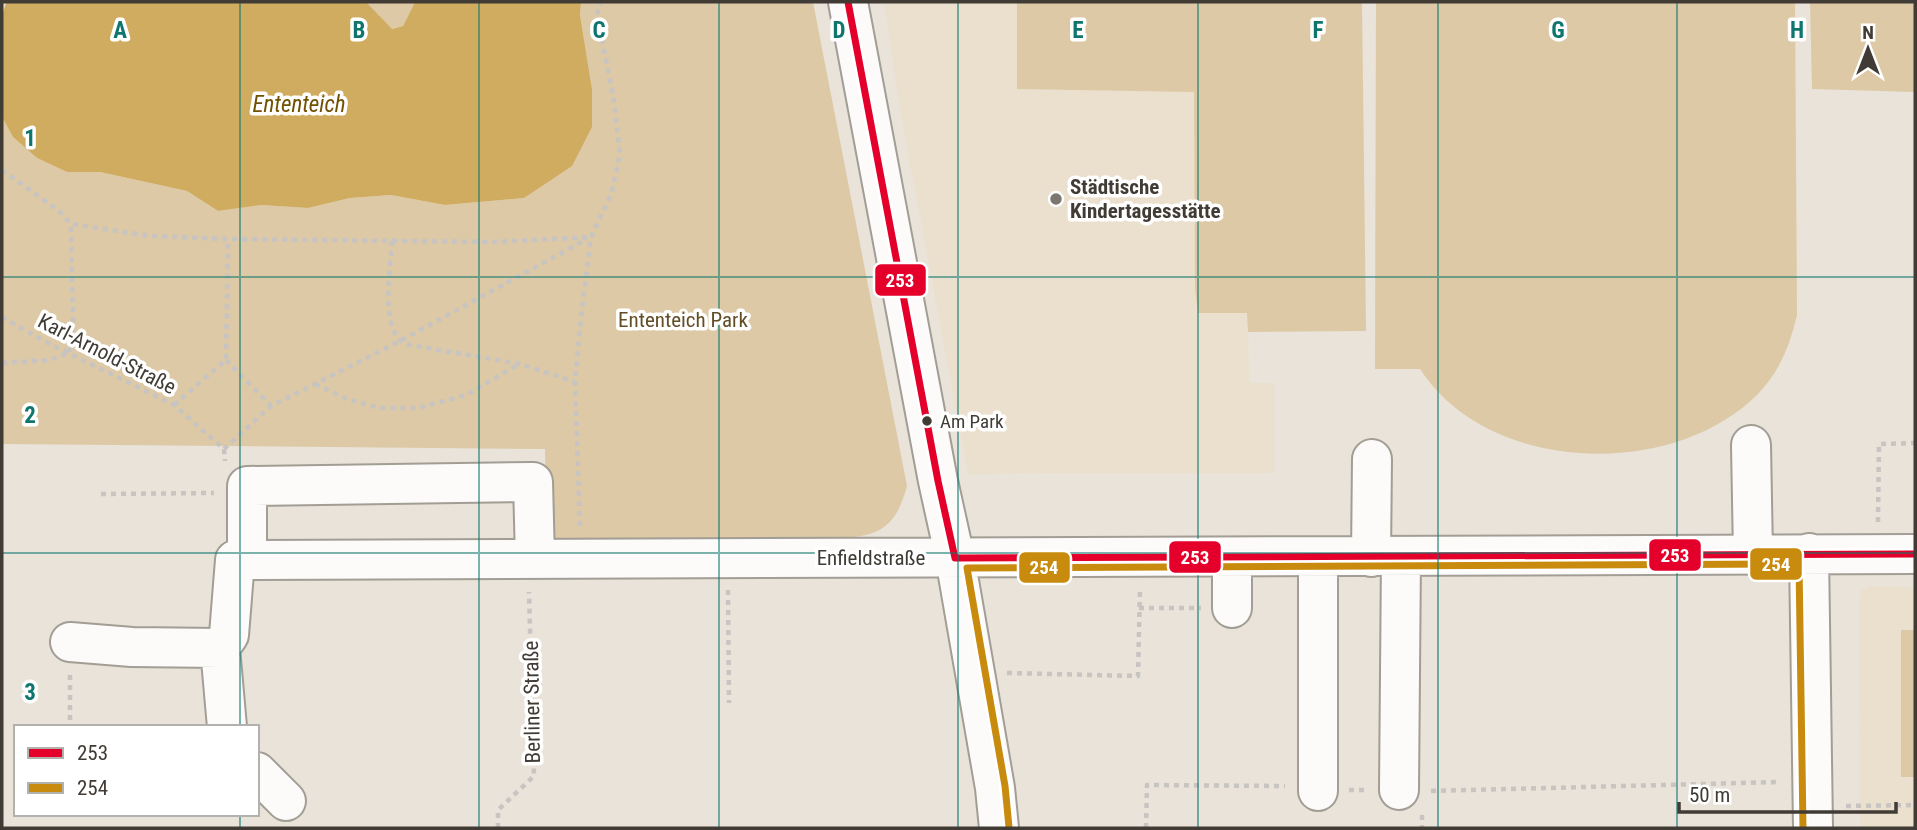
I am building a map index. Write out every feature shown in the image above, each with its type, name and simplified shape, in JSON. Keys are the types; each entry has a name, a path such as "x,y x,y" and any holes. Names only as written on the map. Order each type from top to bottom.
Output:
{"street":[{"path":"848,2 938,481 955,558 995,788 999,828"},
{"path":"1751,445 1753,554"},
{"path":"1372,458 1386,556 1410,791"},
{"path":"228,725 220,648 229,635 235,560 247,561 236,493 247,486 533,482 532,559"},
{"path":"1809,553 1813,805"},
{"name":"Enfieldstraße","path":"247,561 1915,554"},
{"path":"1301,788 1318,557"},
{"path":"1232,558 1232,608"},
{"path":"70,642 132,647 220,648"},
{"path":"259,774 286,801"}],"path":[{"path":"580,558 576,382 591,237 612,192 620,153 613,95 597,15 598,5 602,2"},
{"path":"2,170 59,211 71,224 151,236 492,242 591,237"},
{"path":"2,363 49,360 70,352 73,322 71,224"},
{"path":"101,494 236,493 224,449 271,406 400,341 591,237"},
{"path":"228,239 226,360 271,406"},
{"path":"392,241 388,319 400,341 520,364 576,382"},
{"name":"Karl-Arnold-Straße","path":"2,317 174,405 224,449"},
{"path":"174,405 226,360"},
{"path":"314,384 350,400 380,408 418,408 466,394 520,364"},
{"path":"1877,554 1880,444 1915,443"},
{"path":"728,557 729,703"},
{"path":"975,673 1138,676 1142,557"},
{"name":"Berliner Straße","path":"498,828 498,810 534,776 532,559"},
{"path":"1139,608 1232,608"},
{"path":"70,642 70,725"},
{"path":"1146,828 1147,785 1813,805 1915,805"},
{"path":"1410,791 1422,828"}],"shaded area":[{"path":"884,2 1017,2 1017,89 1194,91 1195,288 1199,313 1248,313 1249,383 1274,383 1274,473 968,474 900,110"},
{"path":"1872,586 1915,587 1915,828 1860,828 1859,600 1861,590"}],"green space":[{"path":"366,2 415,2 403,26 391,29"},
{"name":"Ententeich Park","path":"581,2 813,2 907,486 900,507 883,528 853,537 547,545 545,449 2,444 2,117 13,137 37,158 67,172 100,172 187,191 218,211 261,205 308,208 350,198 391,195 445,205 524,198 592,127 592,89 580,15"},
{"path":"1017,2 1362,2 1366,331 1248,332 1247,313 1198,313 1195,288 1194,92 1017,89"},
{"path":"1376,2 1795,2 1797,315 1783,358 1757,395 1721,423 1678,442 1631,452 1582,453 1534,446 1489,429 1450,404 1420,369 1375,369"},
{"path":"1810,2 1915,2 1915,92 1812,89"},
{"path":"1901,630 1915,630 1915,777 1901,777"}],"water":[{"name":"Ententeich","path":"366,2 392,29 403,26 415,2 581,2 580,15 592,89 592,127 572,166 524,198 445,205 391,195 350,198 308,208 261,205 218,211 187,191 100,172 67,172 37,158 13,137 2,117 2,16 6,3"}],"transit line":[{"name":"253","path":"848,2 938,481 955,558"},
{"name":"253","path":"955,558 1915,554"},
{"name":"254","path":"1009,827 1005,786 967,568 1799,564 1803,828"}],"place":[{"name":"Städtische Kindertagesstätte","path":"1056,199"},
{"name":"Am Park","path":"927,421"}]}
